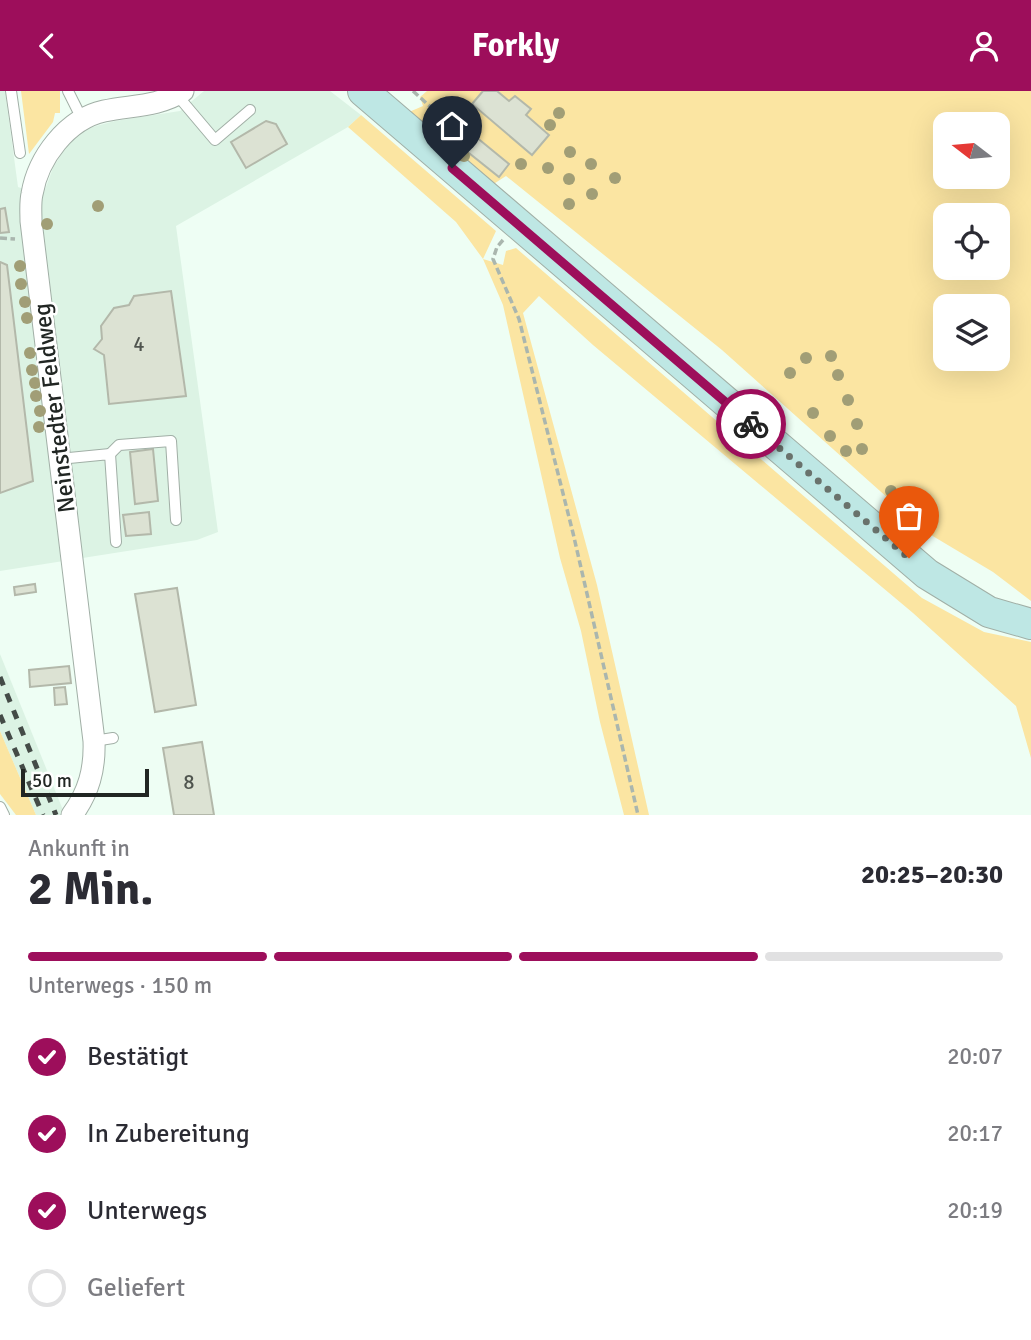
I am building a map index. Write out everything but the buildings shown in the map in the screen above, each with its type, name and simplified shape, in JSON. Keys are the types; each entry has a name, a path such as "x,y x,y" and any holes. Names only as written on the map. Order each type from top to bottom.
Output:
{"main road":[{"path":"363,91 927,574 989,612 1031,624"}],"street":[{"name":"Neinstedter Feldweg","path":"72,815 89,785 104,739 59,459 31,221 32,195 44,161 55,144 82,119 106,111 145,106 180,93"}],"lane":[{"path":"11,91 20,153"},
{"path":"68,91 82,119"},
{"path":"180,93 215,140 250,110"},
{"path":"59,459 110,454 119,445 171,440 176,520"},
{"path":"110,454 116,542"},
{"path":"0,807 4,815"}],"path":[{"path":"413,91 436,112"},
{"path":"509,233 497,247 493,258 519,319 573,533 638,815"},
{"path":"0,238 12,238"}],"shaded area":[{"path":"0,91 5,91 18,187 43,195 53,168 67,145 85,129 115,121 180,111 204,91 330,91 361,115 348,127 176,226 218,532 197,540 0,571"},
{"path":"21,91 60,91 60,113 55,113 53,122 29,154"},
{"path":"427,91 1031,91 1031,601 993,572 926,532 722,350 506,176 492,185 409,112 423,106 420,97"},
{"path":"361,115 496,231 483,259 456,222 348,127"},
{"path":"516,248 922,598 984,632 1031,642 1031,758 1016,706 913,613 593,345 539,296 523,313 597,585 649,815 624,815 600,722 581,631 560,558 503,305 483,259 503,265 506,251"},
{"path":"0,654 65,815 36,815 0,731"},
{"path":"0,731 36,815 16,815 0,794"}],"railway":[{"path":"0,677 56,815"},
{"path":"0,715 43,815"}],"way so far":[{"path":"751,424 909,558"}],"route":[{"path":"452,168 751,424"}]}
